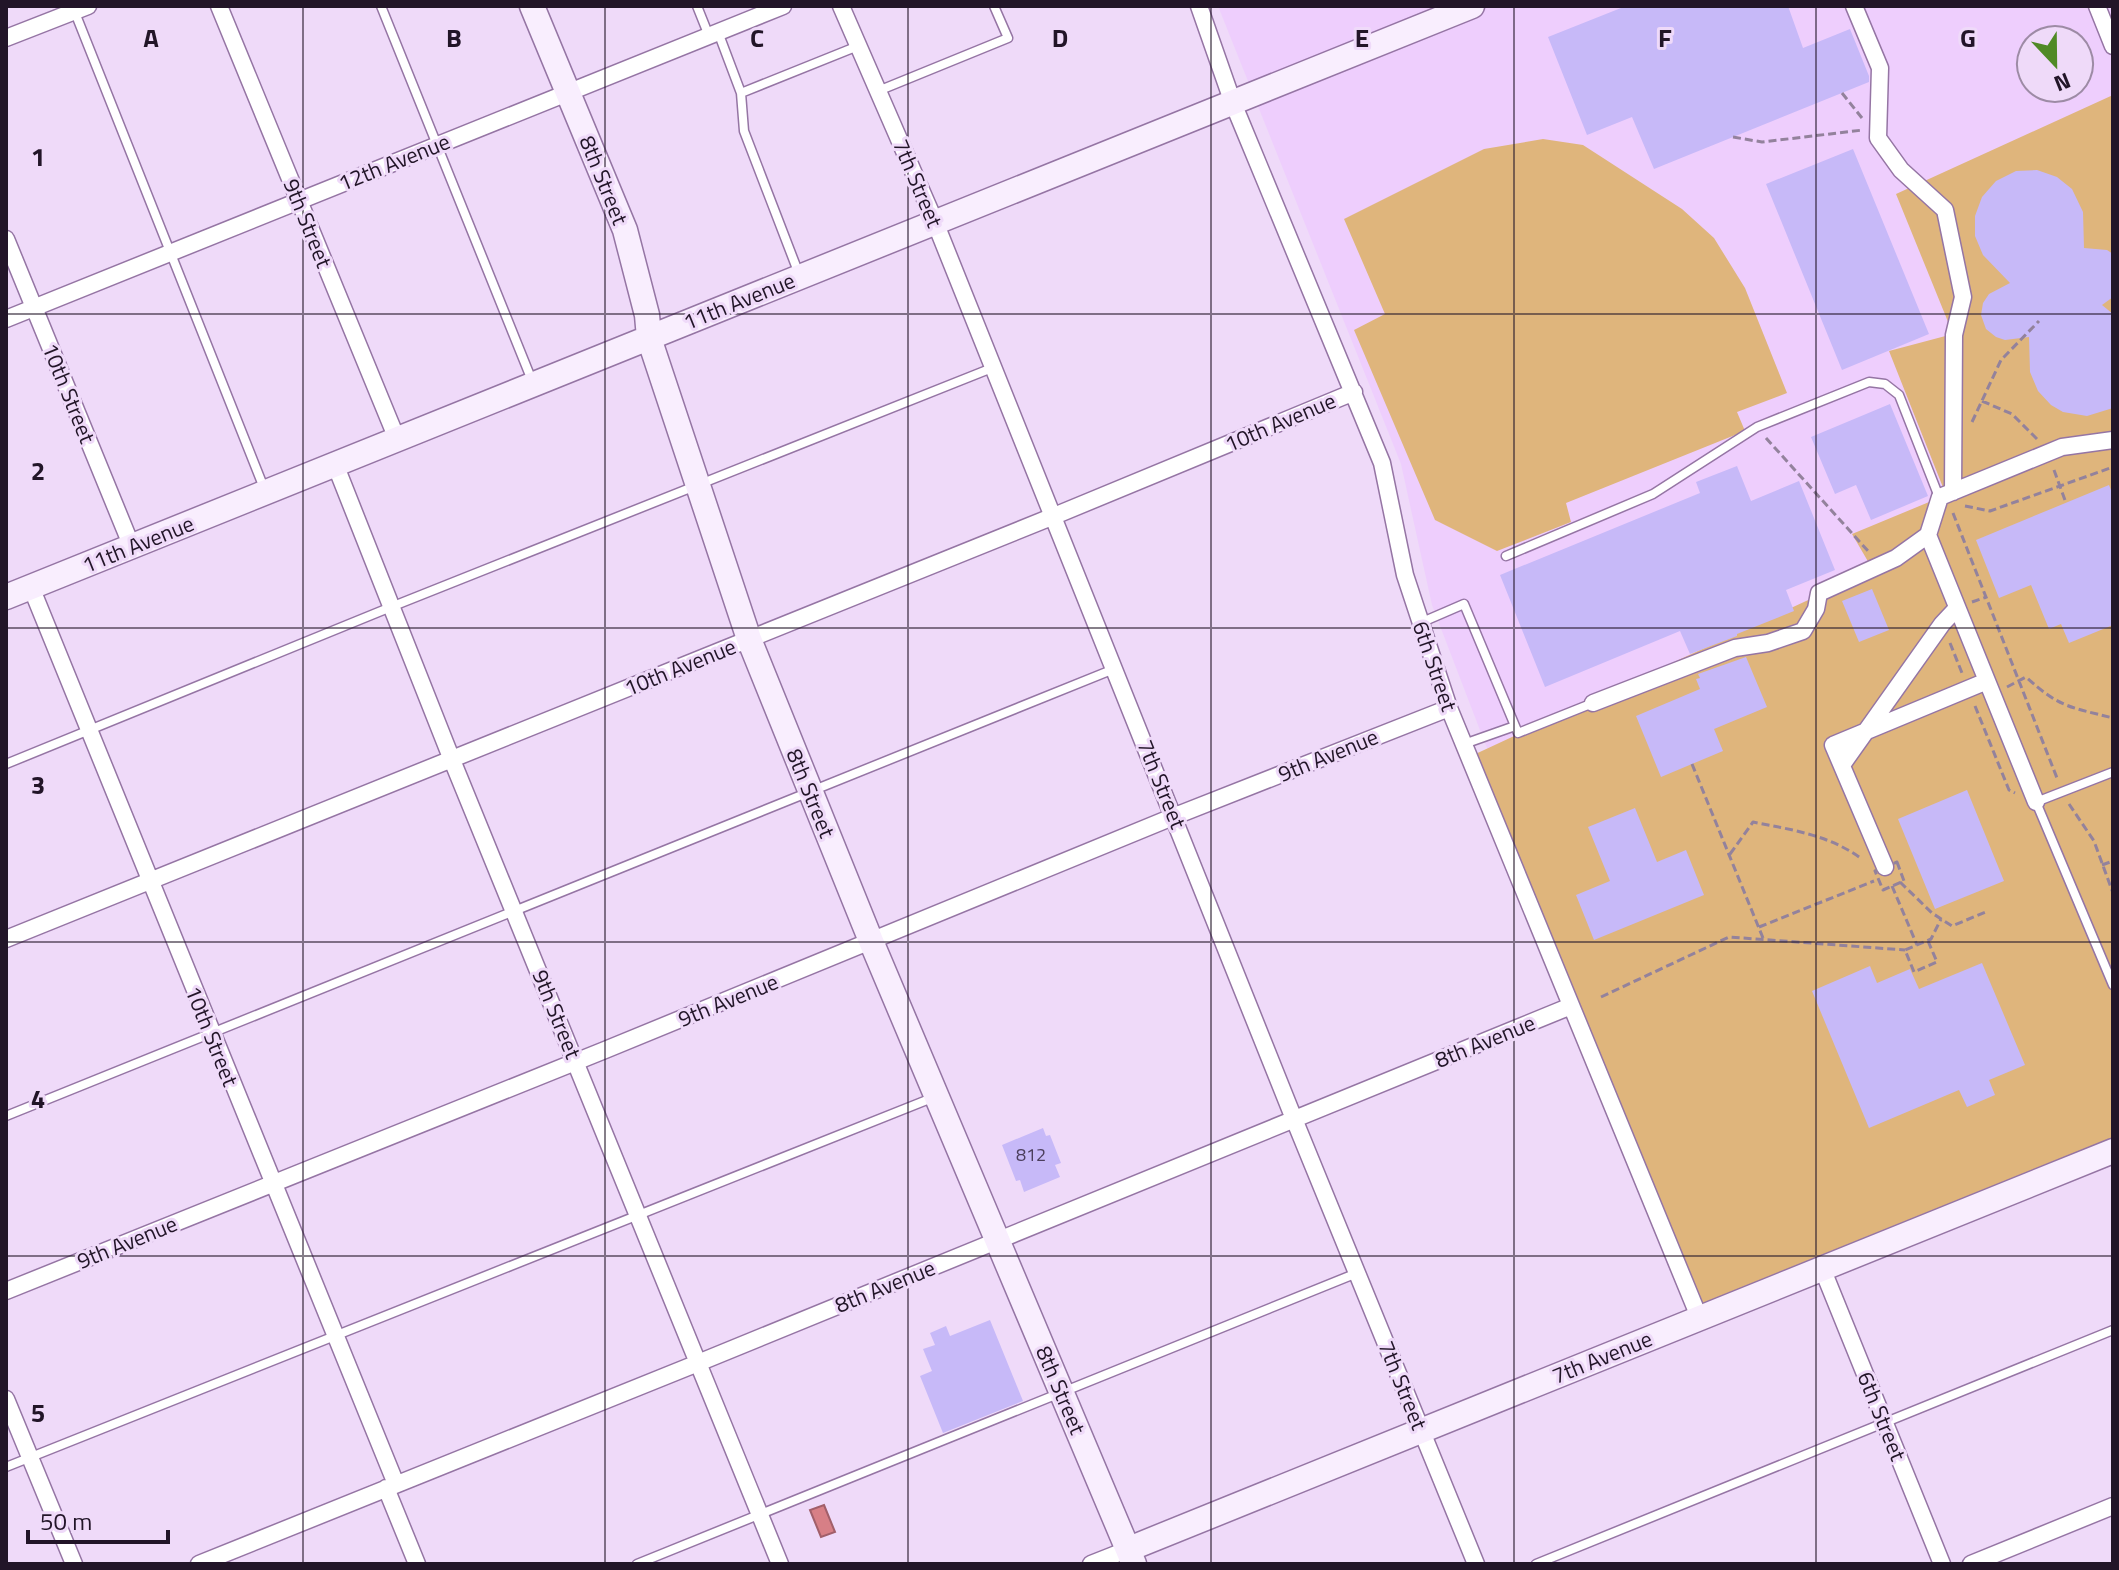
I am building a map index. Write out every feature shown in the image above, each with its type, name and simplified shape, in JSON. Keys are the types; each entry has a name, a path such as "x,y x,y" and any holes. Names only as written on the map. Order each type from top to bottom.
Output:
{"main road":[{"name":"8th Street","path":"532,6 625,230 647,315 649,338 749,639 871,941 1132,1557"},
{"name":"11th Avenue","path":"6,597 1472,6"},
{"name":"7th Avenue","path":"1132,1557 1422,1431 2113,1151"}],"street":[{"name":"9th Street","path":"219,6 397,439"},
{"name":"12th Avenue","path":"6,319 783,6"},
{"name":"7th Street","path":"841,6 935,222 1294,1119 1476,1564"},
{"name":"6th Street","path":"1199,6 1233,103 1382,463 1405,575 1449,708 1699,1317"},
{"path":"1593,703 1724,652 1768,643 1803,631 1816,609 1819,593 1881,566 1928,535 1947,497 1954,335 1963,297 1945,210 1901,170 1875,131 1880,68 1854,6"},
{"path":"2097,6 2113,46"},
{"path":"6,38 78,8"},
{"name":"10th Street","path":"6,239 132,547"},
{"name":"10th Avenue","path":"6,939 1354,392"},
{"path":"1947,497 2062,447 2113,440"},
{"name":"9th Street","path":"335,464 452,760 780,1564"},
{"path":"1928,535 2036,802"},
{"name":"10th Street","path":"31,587 334,1335 417,1564"},
{"path":"1865,732 1942,624 1957,608"},
{"path":"1879,871 1833,745 1990,687"},
{"name":"9th Avenue","path":"6,1291 1175,816 1449,708"},
{"name":"8th Avenue","path":"199,1564 1571,1006"},
{"name":"6th Street","path":"1822,1268 1942,1564"},
{"path":"6,1399 74,1564"},
{"path":"1971,1564 2113,1506"},
{"name":"7th Avenue","path":"1091,1564 1132,1557"}],"lane":[{"path":"381,6 534,384"},
{"path":"697,6 741,93 744,131 800,276"},
{"path":"878,91 1008,38 994,6"},
{"path":"78,8 168,253 266,492"},
{"path":"741,93 858,46"},
{"path":"6,764 994,367"},
{"path":"1506,556 1653,494 1757,427 1869,382 1885,384 1899,395 1947,497"},
{"path":"1420,623 1464,604 1518,733 1593,703"},
{"path":"6,1116 1115,668"},
{"path":"1464,744 1515,726"},
{"path":"2113,772 2036,802 2113,985"},
{"path":"6,1467 937,1096"},
{"path":"637,1564 1357,1273"},
{"path":"1536,1564 2113,1330"}],"path":[{"path":"1842,93 1875,131"},
{"path":"1733,137 1762,142 1850,130 1875,131"},
{"path":"1970,425 2001,360 2039,321"},
{"path":"1982,401 2012,414 2047,453 2066,503"},
{"path":"1757,427 1881,566"},
{"path":"1947,497 1990,511 2113,467"},
{"path":"1947,497 2060,786"},
{"path":"1990,687 2019,682 2026,677 2047,696 2066,707 2113,718"},
{"path":"1692,764 1764,939"},
{"path":"2065,797 2094,841 2113,893"},
{"path":"1729,855 1753,822 1818,835 1864,860"},
{"path":"2101,866 2113,861"},
{"path":"1759,927 1879,871"},
{"path":"1900,882 1952,926 1988,911"},
{"path":"1892,886 1917,945"},
{"path":"1601,997 1729,937 1905,950 1928,941 1941,919"},
{"path":"1905,950 1914,972 1937,962 1928,941"}],"shaded area":[{"path":"1218,6 2113,6 2113,1131 1581,972 1483,738 1432,605 1401,464"},
{"path":"2113,95 2113,1152 1699,1317 1469,757 1873,570 1852,534 1946,495 1889,351 1953,334 1896,194"},
{"path":"1543,139 1583,145 1682,209 1714,238 1745,288 1787,393 1737,412 1745,431 1566,503 1571,522 1497,551 1435,520 1354,330 1385,314 1344,219 1484,149"},
{"path":"824,1505 835,1532 821,1537 810,1510"}],"building":[{"path":"1626,6 1788,6 1803,48 1850,29 1869,82 1654,169 1632,117 1587,135 1548,37"},
{"path":"1853,149 1929,334 1842,370 1766,184"},
{"path":"2037,170 2057,177 2072,189 2083,212 2084,248 2107,250 2113,254 2113,297 2102,305 2113,314 2113,408 2087,416 2063,412 2038,391 2030,372 2029,337 2005,340 1996,337 1986,329 1981,315 1983,303 1989,294 2010,283 1983,255 1975,236 1975,216 1982,197 1996,181 2016,171"},
{"path":"1890,404 1928,496 1871,520 1856,485 1835,494 1811,437"},
{"path":"1737,466 1751,501 1799,481 1835,570 1786,590 1794,611 1737,636 1690,654 1680,631 1545,687 1500,575 1700,493 1696,482"},
{"path":"2109,485 2113,495 2113,625 2069,643 2061,624 2049,629 2031,585 1999,598 1976,540"},
{"path":"1872,589 1889,630 1859,642 1842,601"},
{"path":"1746,657 1767,707 1714,729 1723,751 1661,777 1636,716 1700,689 1696,679 1700,678 1698,674"},
{"path":"1967,790 2004,881 1935,909 1898,819"},
{"path":"1635,808 1657,862 1686,850 1704,895 1594,940 1576,895 1610,881 1588,827"},
{"path":"1982,963 2025,1065 1989,1080 1995,1095 1967,1107 1959,1090 1869,1128 1812,991 1870,966 1877,983 1910,969 1919,989"},
{"path":"1043,1128 1046,1136 1050,1135 1061,1163 1055,1165 1060,1177 1024,1192 1020,1180 1016,1181 1002,1145"},
{"path":"990,1320 1023,1401 943,1433 920,1376 932,1371 923,1349 935,1345 930,1333 946,1326 950,1336"}]}
